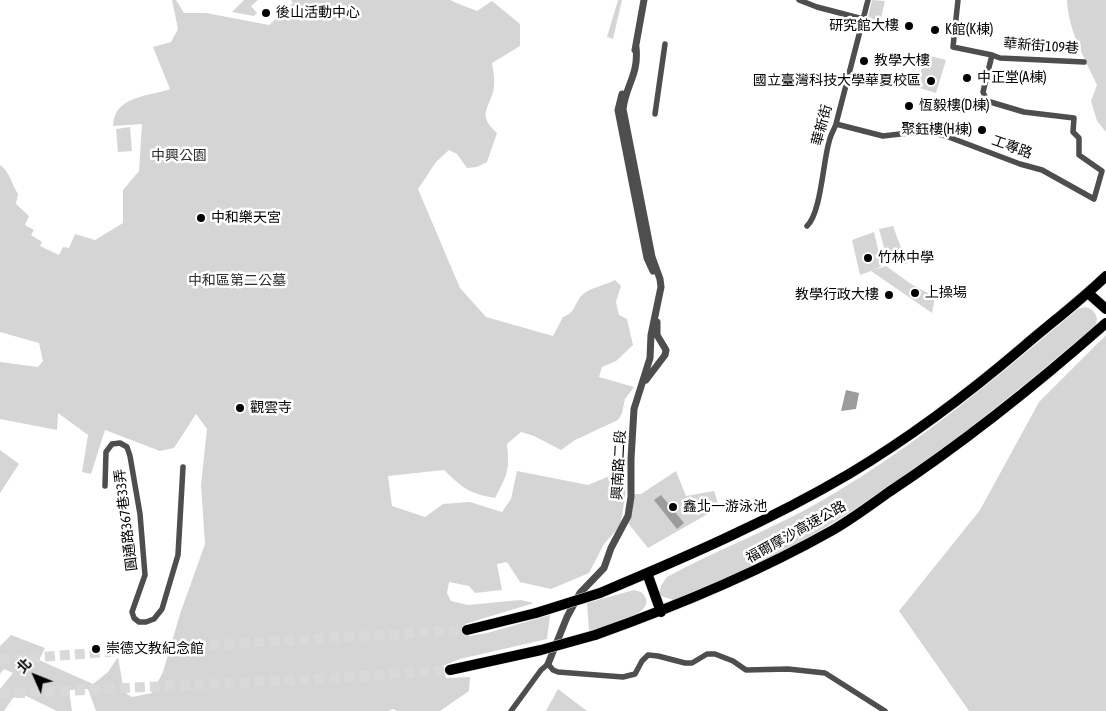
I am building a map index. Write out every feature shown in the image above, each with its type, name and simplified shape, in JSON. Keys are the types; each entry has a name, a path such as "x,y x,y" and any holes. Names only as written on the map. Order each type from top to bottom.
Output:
{"highway":[{"name":"福爾摩沙高速公路","path":"467,630 536,613 600,593 718,543 767,519 854,471 901,442 956,403 1106,276"},
{"path":"1088,293 1106,309"},
{"name":"福爾摩沙高速公路","path":"450,670 595,636 661,612 751,572 834,529 943,455 1012,402 1106,323"},
{"path":"648,573 661,612"}],"street":[{"name":"興南路二段","path":"548,664 567,617 580,593 604,568 611,548 628,516 631,498 634,409 650,358 651,336 658,298 657,284 647,258 618,110 619,102 630,75 644,0"},
{"path":"798,0 863,19"},
{"name":"華新街","path":"807,226 816,208 829,142 836,124 868,0"},
{"name":"華新街109巷","path":"958,0 953,47 992,54 1000,58 1084,62"},
{"path":"655,114 665,44"},
{"name":"工專路","path":"836,124 883,136 926,131 946,136 1020,164 1042,170 1094,199 1102,171 1079,155 1079,138 1073,132 1074,118 1024,112 987,101 983,92 992,54"},
{"name":"興南路二段","path":"637,396 649,374 665,355 666,350 658,335 657,308"},
{"name":"圓通路367巷33弄","path":"105,486 106,452 112,444 120,443 127,447 130,456 140,514 146,575 132,612 134,618 139,622 146,622 154,619 162,609 178,555 183,467"},
{"path":"511,711 548,664 552,670 558,672 623,677 635,674 642,661 648,656 658,656 692,664 707,654 715,654 733,661 746,670 788,669 825,672 885,711"}],"green space":[{"path":"172,0 176,0 184,13 206,13 269,25 293,3 291,0 451,0 477,11 492,1 520,24 520,46 492,63 494,87 486,115 490,126 497,133 487,162 477,167 467,168 457,154 449,150 436,162 418,189 460,288 486,317 553,336 563,317 572,311 585,293 615,280 621,286 616,302 619,315 627,319 633,345 616,361 602,367 599,377 634,387 625,399 622,413 618,420 575,440 561,450 534,436 521,432 507,444 507,473 495,498 467,489 444,470 388,476 392,506 425,517 443,504 470,502 502,512 511,499 517,471 588,485 612,475 625,473 625,498 620,526 604,544 589,573 551,589 520,582 507,562 497,564 502,590 475,593 469,586 449,582 447,593 451,601 468,605 520,600 534,603 465,624 469,636 487,633 550,615 547,639 460,659 442,666 446,678 470,677 469,691 440,711 397,711 393,709 388,711 96,711 88,689 69,690 72,711 57,711 22,694 13,698 4,711 0,711 0,689 13,673 4,669 0,674 0,646 11,635 45,648 39,660 93,684 108,672 118,657 124,692 132,697 152,693 163,672 180,614 205,544 201,485 207,429 196,414 174,448 160,451 105,430 91,474 82,472 88,435 58,413 57,430 0,419 0,362 38,367 43,361 39,343 0,332 0,165 8,174 18,194 16,204 29,216 25,225 34,230 31,235 42,242 40,246 59,255 63,247 69,248 75,234 95,240 123,223 123,190 139,171 142,124 113,126 115,116 125,103 133,99 170,89 153,47 171,42 178,29"},
{"path":"244,0 258,0 251,6 257,13 254,16 232,12"},
{"path":"618,0 622,0 613,39 607,37"},
{"path":"872,0 885,1 879,28 866,24"},
{"path":"1067,0 1106,0 1106,132 1097,121 1091,101 1097,85 1082,55 1070,22"},
{"path":"926,55 946,60 936,93 916,87"},
{"path":"130,127 132,151 118,152 116,129"},
{"path":"893,226 907,264 887,259 879,229"},
{"path":"874,232 882,266 873,270 886,266 911,284 935,297 932,313 871,271 860,275 852,240"},
{"path":"1085,307 1096,314 1095,326 949,444 874,497 794,546 751,568 677,601 661,596 659,593 661,586 667,577 823,500 890,457 955,410 1078,309"},
{"path":"1106,335 1106,711 969,711 899,611 980,510 1039,402"},
{"path":"0,450 19,464 0,493"},
{"name":"鑫北一游泳池","path":"676,471 686,496 714,491 718,503 713,504 713,511 648,548 628,523 632,512 634,494 641,494"},
{"path":"634,590 641,592 646,600 645,607 639,613 617,623 589,631 587,603"},
{"path":"558,689 587,711 546,711"}],"shaded area":[{"path":"846,390 859,393 856,409 841,411"},
{"path":"661,495 684,523 677,529 654,500"}],"tunnel":[{"path":"0,660 160,648 467,630"},
{"path":"0,694 336,678 450,670"}],"place":[{"name":"後山活動中心","path":"266,13"},
{"name":"研究館大樓","path":"909,26"},
{"name":"K館(K棟)","path":"935,30"},
{"name":"教學大樓","path":"864,61"},
{"name":"中正堂(A棟)","path":"967,78"},
{"name":"國立臺灣科技大學華夏校區","path":"931,81"},
{"name":"恆毅樓(D棟)","path":"909,106"},
{"name":"聚鈺樓(H棟)","path":"982,130"},
{"name":"中和樂天宮","path":"201,218"},
{"name":"竹林中學","path":"868,258"},
{"name":"上操場","path":"915,293"},
{"name":"教學行政大樓","path":"889,295"},
{"name":"觀雲寺","path":"240,408"},
{"name":"鑫北一游泳池","path":"673,507"},
{"name":"崇德文教紀念館","path":"96,649"}],"park label":[{"name":"中興公園","path":"179,156"},
{"name":"中和區第二公墓","path":"237,281"}]}
